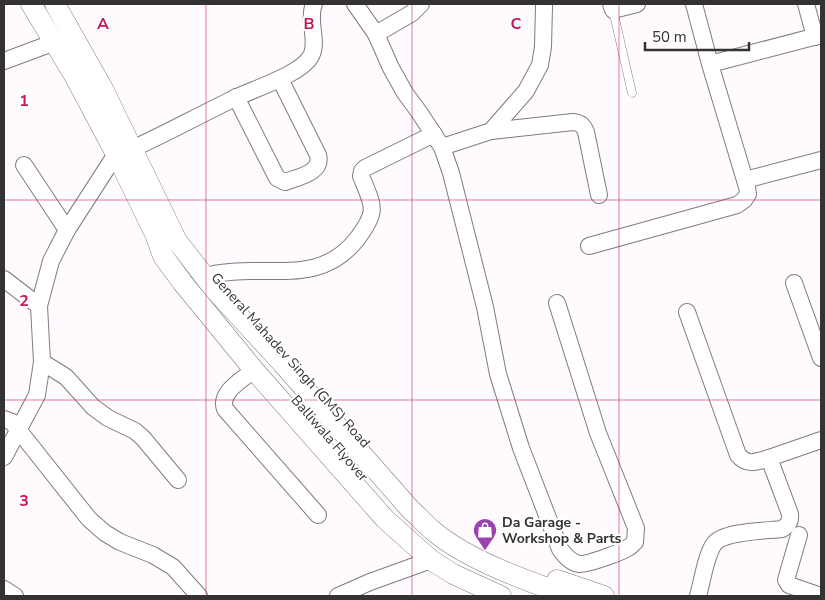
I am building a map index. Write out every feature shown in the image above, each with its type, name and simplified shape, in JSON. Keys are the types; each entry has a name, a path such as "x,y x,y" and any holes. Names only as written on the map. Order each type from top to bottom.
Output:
{"street":[{"path":"31,4 124,152"},
{"name":"General Mahadev Singh (GMS) Road","path":"55,4 104,89 124,152 167,237 163,256 182,282 254,370 385,519 431,560 454,574 501,596"},
{"path":"4,457 17,429 37,395 42,362 39,306 51,262 67,230 124,152 236,97 280,79 302,66 310,57 313,46 311,21 314,4"},
{"path":"355,4 376,34 405,94 438,141 451,173 485,307 498,374 521,448 560,550 565,557 579,564 587,564 629,548 635,542 636,528 598,433 557,303"},
{"path":"376,34 412,13 421,4"},
{"path":"612,7 636,4"},
{"path":"589,246 737,205 748,194 694,4"},
{"path":"710,64 818,36 806,4"},
{"path":"491,131 526,91 540,65 543,47 544,6"},
{"path":"4,61 55,42"},
{"path":"236,97 277,178 285,182 314,170 320,161 280,79"},
{"path":"214,274 250,271 297,271 333,261 348,251 371,217 373,210 372,202 361,176 362,171 365,168 438,141 491,131 573,122 580,123 584,126 586,132 599,195"},
{"path":"745,180 821,160"},
{"path":"24,165 67,230"},
{"name":"General Mahadev Singh (GMS) Road","path":"167,237 187,240 275,346 415,498 440,522 467,542 528,569 604,596"},
{"name":"Balliwala Flyover","path":"167,237 206,297 365,479 412,528 444,553 482,574 541,596"},
{"name":"Balliwala Flyover","path":"167,237 282,363 410,509 433,531 458,548 482,560 570,596"},
{"path":"4,279 39,306"},
{"path":"794,283 821,358"},
{"path":"687,312 738,455 743,460 748,463 769,458 821,440"},
{"path":"42,362 66,377 94,407 108,418 135,431 178,480"},
{"path":"254,370 226,394 223,404 225,409 318,515"},
{"path":"4,418 12,422 89,519 120,542 153,555 173,567 199,596"},
{"path":"698,596 710,550 715,542 731,535 782,529 788,525 790,514 769,458"},
{"path":"799,535 786,580 789,585 821,596"},
{"path":"347,594 431,560"},
{"path":"4,589 14,596"}],"lane":[{"path":"612,7 632,94"}],"place":[{"name":"Da Garage - Workshop & Parts","path":"485,551"}]}
